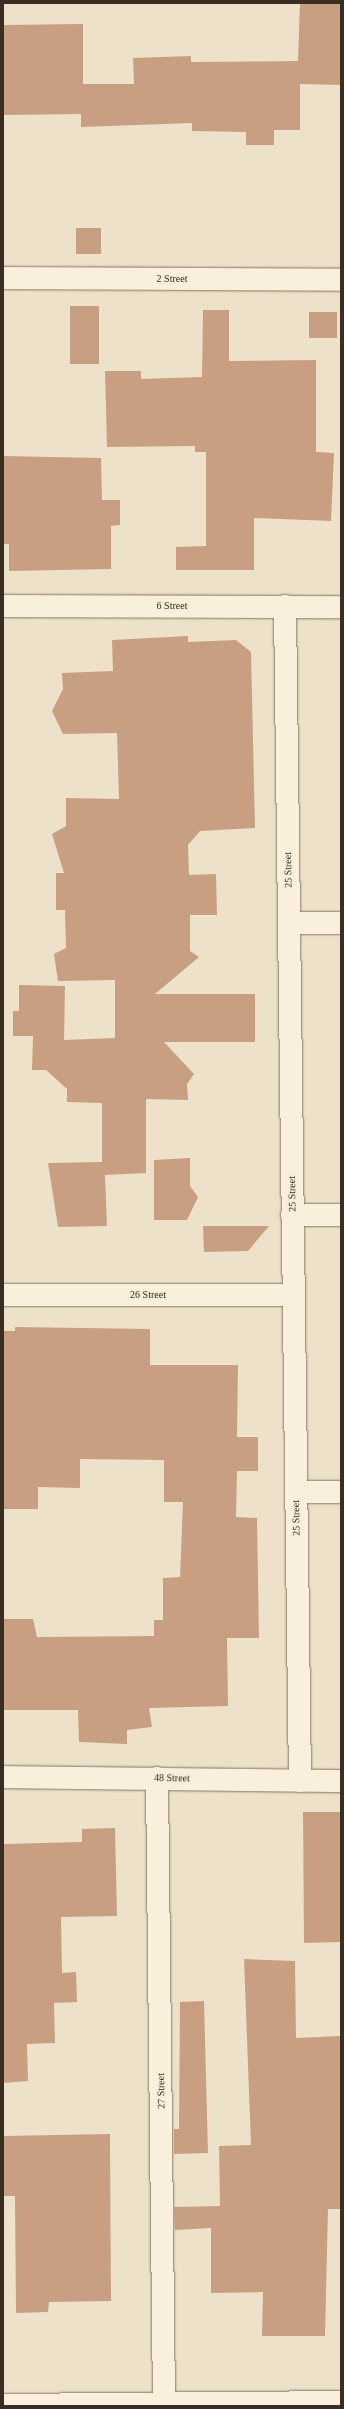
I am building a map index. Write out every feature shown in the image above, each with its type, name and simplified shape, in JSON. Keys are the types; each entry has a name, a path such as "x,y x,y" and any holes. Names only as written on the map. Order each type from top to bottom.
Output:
{"street":[{"name":"2 Street","path":"3,278 341,280"},
{"name":"6 Street","path":"3,606 341,607"},
{"name":"25 Street","path":"285,606 300,1781"},
{"path":"289,923 341,923"},
{"path":"292,1215 341,1215"},
{"name":"26 Street","path":"3,1295 293,1295"},
{"path":"296,1492 341,1492"},
{"name":"48 Street","path":"3,1777 341,1781"},
{"name":"27 Street","path":"157,1778 157,2404"},
{"path":"3,2405 341,2402"}],"building":[{"path":"300,3 341,3 341,85 300,84 300,130 274,130 274,145 246,145 246,132 192,131 192,123 81,127 81,114 3,115 3,25 83,24 83,84 134,84 133,58 191,56 191,62 298,61"},
{"path":"76,228 101,228 101,254 76,254"},
{"path":"70,306 99,306 99,364 70,364"},
{"path":"203,310 229,310 229,361 316,360 316,452 334,453 331,521 254,518 254,570 176,570 176,547 206,546 206,452 195,452 195,446 107,447 105,371 141,371 141,379 202,377"},
{"path":"309,312 337,312 337,338 309,338"},
{"path":"3,456 101,458 102,500 120,500 120,525 111,526 111,569 9,571 9,544 3,544"},
{"path":"188,636 188,642 236,640 251,652 255,828 200,831 188,845 189,875 216,874 217,915 190,915 190,951 199,957 155,994 255,994 255,1042 164,1042 194,1074 187,1084 188,1100 146,1099 146,1173 105,1175 107,1226 58,1227 48,1163 102,1162 102,1103 67,1102 67,1089 46,1070 32,1070 33,1036 13,1036 13,1011 19,1011 19,985 65,986 64,1040 115,1038 115,980 58,981 54,954 66,948 65,910 56,910 56,873 64,873 52,834 66,826 66,798 119,799 117,733 63,734 52,711 63,689 62,673 113,671 112,640"},
{"path":"190,1158 190,1186 198,1197 187,1220 154,1220 154,1160"},
{"path":"203,1226 269,1226 248,1251 204,1252"},
{"path":"15,1327 150,1329 150,1365 238,1365 237,1437 258,1437 258,1471 237,1471 236,1517 257,1518 259,1638 227,1638 228,1706 149,1708 152,1727 127,1730 127,1744 79,1742 78,1710 3,1710 3,1619 33,1619 37,1637 154,1636 154,1620 163,1620 163,1578 180,1577 183,1502 164,1502 164,1460 80,1459 80,1488 38,1487 38,1509 3,1509 3,1331 15,1331"},
{"path":"303,1812 341,1812 341,1942 304,1943"},
{"path":"115,1828 117,1916 61,1917 62,1973 76,1972 77,2002 54,2003 55,2043 27,2044 28,2081 3,2083 3,1844 82,1842 82,1829"},
{"path":"244,1959 295,1961 296,2038 341,2036 341,2209 328,2209 325,2336 262,2336 263,2292 211,2293 211,2228 175,2230 174,2207 220,2206 219,2146 251,2145"},
{"path":"204,2001 208,2153 174,2154 174,2129 179,2129 180,2002"},
{"path":"110,2134 111,2301 49,2302 48,2312 16,2313 15,2196 3,2196 3,2136"}]}
